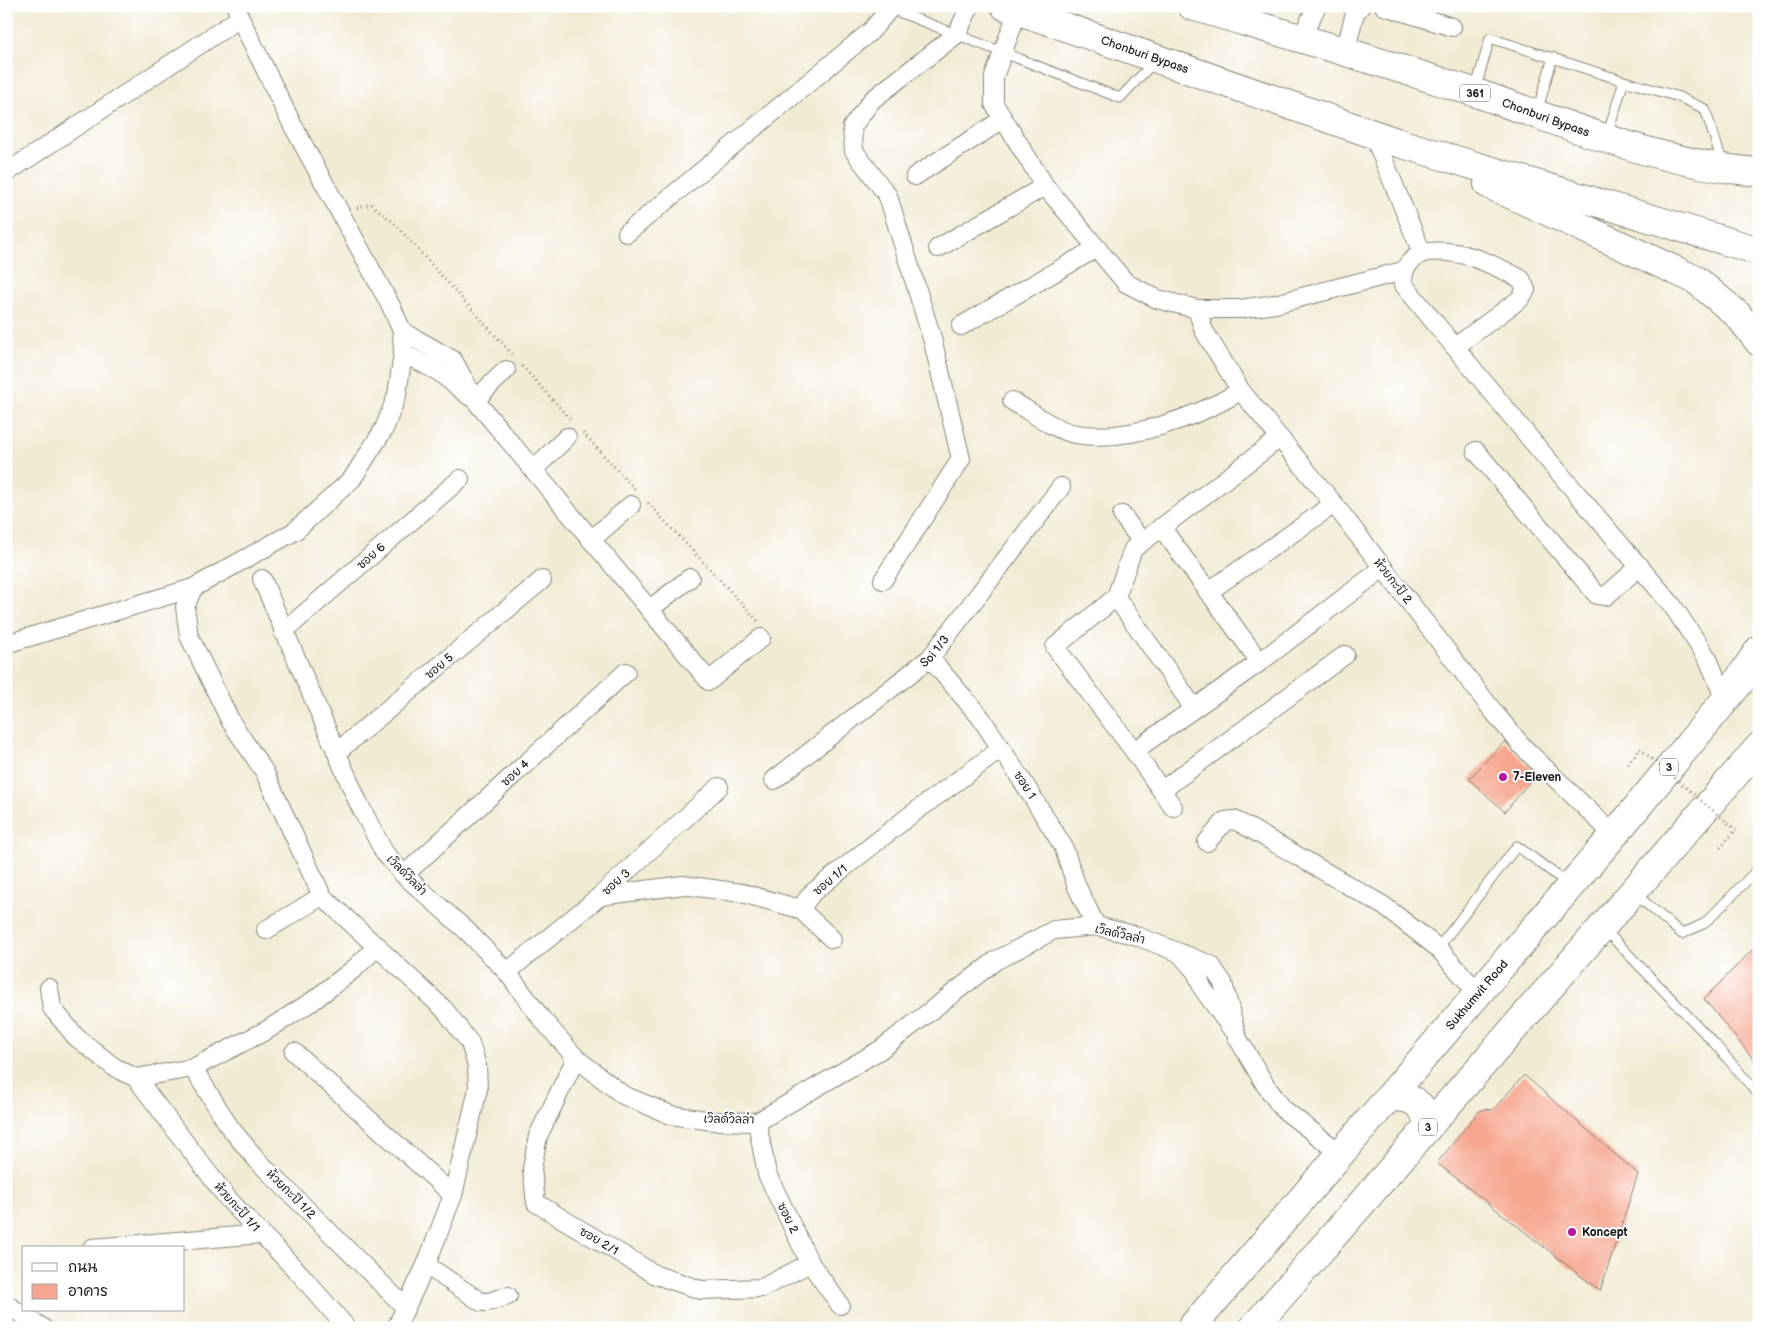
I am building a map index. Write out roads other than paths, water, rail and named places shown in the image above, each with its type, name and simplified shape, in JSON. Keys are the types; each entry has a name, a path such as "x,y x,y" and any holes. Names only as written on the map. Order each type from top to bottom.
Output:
{"main road":[{"name":"Chonburi Bypass","path":"1192,6 1301,38 1474,93 1606,138 1724,170 1759,172"},
{"name":"Chonburi Bypass","path":"1011,8 1384,138"},
{"path":"1384,138 1759,251"},
{"path":"1384,138 1696,280 1738,315 1759,342"},
{"path":"1725,699 1759,650"},
{"name":"Sukhumvit Road","path":"1191,1328 1614,835 1759,660"},
{"name":"3","path":"1253,1328 1759,747"},
{"path":"1389,1097 1409,1098 1417,1102 1427,1117 1428,1128"}],"street":[{"path":"883,580 962,460 932,338 888,196 854,151 852,127 872,100 957,34 970,6"},
{"path":"1301,38 1317,6"},
{"path":"1345,52 1354,13 1361,6"},
{"path":"1384,6 1452,27"},
{"path":"627,234 871,31 891,8"},
{"path":"1011,8 1002,52 994,78 994,104 1044,186 1095,249 1126,283 1157,299 1197,309 1240,309 1275,304 1403,271"},
{"path":"6,173 238,12 292,124 392,308 402,331 403,353 397,395 384,429 352,479 295,531 193,588 6,644"},
{"path":"915,176 1002,120"},
{"path":"1384,138 1422,253"},
{"path":"938,248 1044,186"},
{"path":"961,326 1095,249"},
{"path":"1455,347 1520,299 1526,290 1521,279 1470,256 1440,250 1422,253 1409,261 1403,271 1403,284 1455,347 1672,605 1708,658 1725,699"},
{"name":"ห้วยกะปิ 2","path":"1197,309 1204,332 1240,391 1334,504 1523,748 1614,835"},
{"path":"402,331 453,360 475,400 709,681 761,638"},
{"path":"403,353 439,372 475,400"},
{"path":"475,400 506,370"},
{"path":"1012,401 1045,420 1075,434 1114,435 1190,417 1213,407 1240,391"},
{"path":"534,470 566,437"},
{"path":"1173,807 1134,751 1055,647 1116,598 1134,549 1160,527 1280,438"},
{"path":"1476,451 1597,595 1606,596 1640,566"},
{"name":"ซอย 6","path":"283,632 460,479"},
{"name":"Soi 1/3","path":"774,780 930,658 1061,487"},
{"path":"592,540 638,498"},
{"path":"1208,592 1334,504"},
{"path":"1122,515 1142,542"},
{"path":"1160,527 1260,662"},
{"path":"1134,751 1260,662 1383,568"},
{"path":"650,610 690,578"},
{"name":"เวิลด์วิลล่า","path":"262,579 283,632 358,802 384,852 404,875 467,931 508,972 541,1018 576,1058 624,1095 672,1115 713,1121 757,1122 880,1050 995,961 1054,930 1096,926 1134,935 1177,951 1196,972 1203,989 1237,1037 1247,1058 1283,1110 1340,1154"},
{"name":"ซอย 5","path":"337,752 542,580"},
{"path":"193,588 185,607 189,636 231,722 264,771 322,896 444,1009 470,1043 477,1066 478,1089 453,1195 426,1265 404,1306 396,1328"},
{"path":"1116,598 1194,708"},
{"path":"1162,790 1345,655"},
{"name":"ซอย 1","path":"930,658 982,718 1063,846 1077,887 1096,926"},
{"name":"ซอย 4","path":"404,875 626,672"},
{"name":"ซอย 1/1","path":"800,909 820,887 908,817 1001,750"},
{"name":"ซอย 3","path":"508,972 600,896 720,787"},
{"path":"1207,842 1226,821 1234,820 1384,906 1438,948 1478,993"},
{"path":"600,896 683,885 742,893 800,909 832,939"},
{"path":"266,930 322,896"},
{"path":"49,988 52,1008 76,1037 114,1067 136,1078 193,1068 267,1030 314,1000 355,968 378,946"},
{"path":"294,1052 453,1195"},
{"name":"ซอย 2/1","path":"576,1058 538,1136 532,1169 536,1203 656,1275 701,1290 762,1288 810,1263"},
{"name":"ห้วยกะปิ 1/2","path":"193,1068 231,1128 257,1160 404,1306"},
{"name":"ห้วยกะปิ 1/1","path":"136,1078 228,1199 347,1328"},
{"name":"ซอย 2","path":"757,1122 767,1174 810,1263 840,1305"},
{"path":"116,1246 262,1234"},
{"path":"426,1265 481,1302 488,1302 508,1296"},
{"path":"7,1307 42,1328"}],"lane":[{"path":"891,8 1120,98 1158,58"},
{"path":"1474,93 1490,38 1553,57 1679,97 1706,109 1724,170"},
{"path":"1536,114 1553,57"},
{"path":"1606,138 1624,81"},
{"path":"1438,948 1517,846 1570,886"},
{"path":"1633,892 1682,934 1705,923 1759,868"},
{"path":"1602,927 1714,1043 1759,1094"}],"place":[{"name":"7-Eleven","path":"1503,777"},
{"name":"Koncept","path":"1572,1232"}]}
